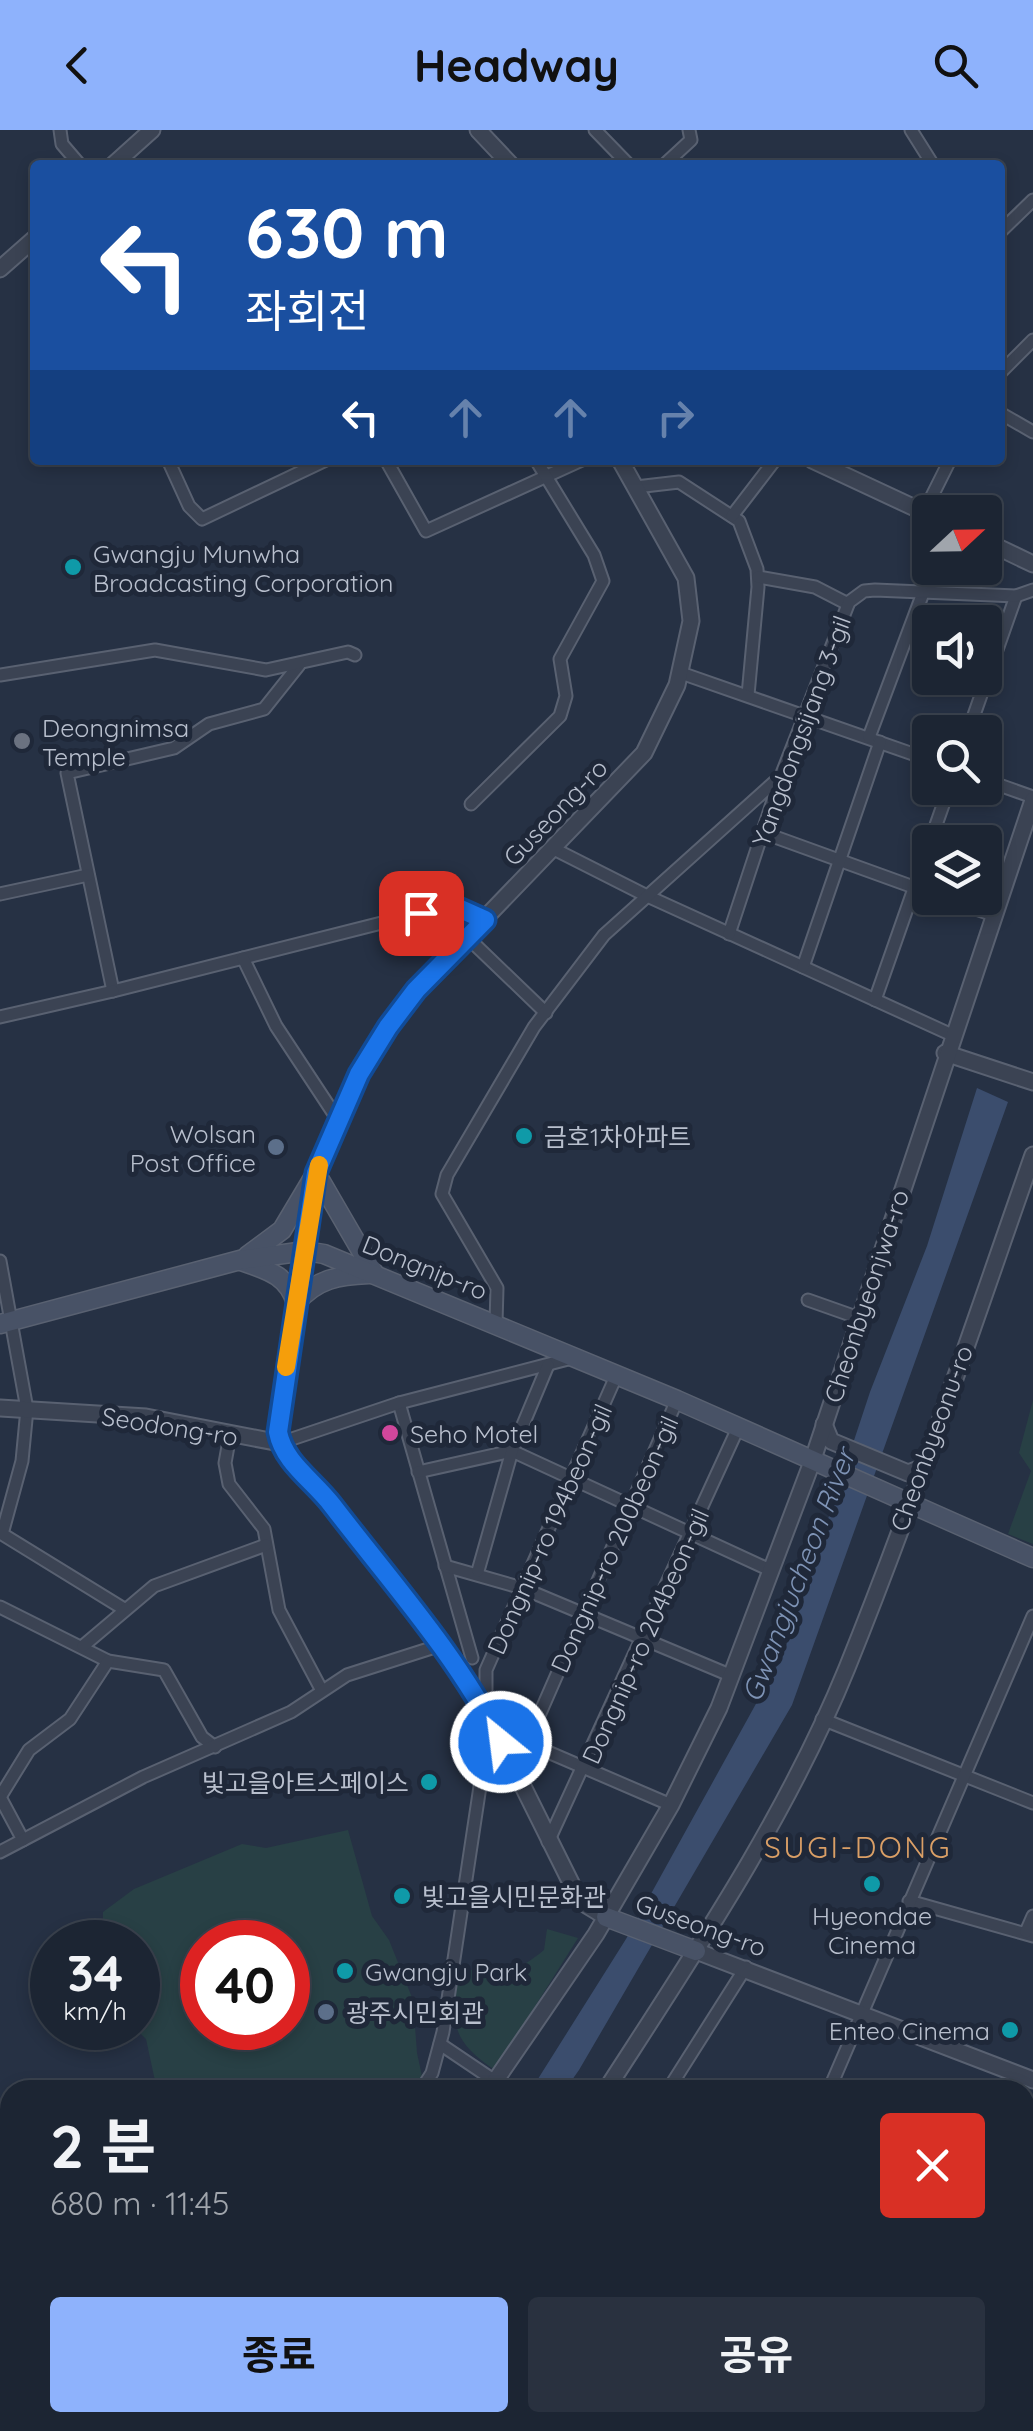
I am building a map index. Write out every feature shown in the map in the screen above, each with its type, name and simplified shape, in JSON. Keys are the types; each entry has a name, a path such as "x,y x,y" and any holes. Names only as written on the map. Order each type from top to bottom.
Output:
{"main road":[{"path":"240,1260 282,1230 316,1173 374,1273 337,1276 308,1289 296,1303"},
{"name":"Dongnip-ro","path":"5,1322 240,1260 305,1251 374,1273 496,1323 903,1500"},
{"path":"240,1260 279,1276 291,1286 296,1303"},
{"path":"903,1500 1033,1558"},
{"name":"Guseong-ro","path":"606,1916 696,1950"}],"street":[{"path":"60,130 62,144 76,160"},
{"path":"119,160 152,130"},
{"path":"478,130 506,160"},
{"path":"596,130 624,160"},
{"path":"670,160 692,140 689,130"},
{"path":"912,130 930,160"},
{"path":"1005,227 1033,200"},
{"path":"0,269 30,242"},
{"path":"1005,368 1033,340"},
{"path":"1005,416 1033,432"},
{"path":"170,465 189,506 202,519 315,465"},
{"path":"389,465 426,531 570,465"},
{"path":"471,804 560,716 566,696 560,659 569,637 601,588 602,574 594,555 539,465"},
{"name":"Guseong-ro","path":"606,1916 583,1903 548,1842 490,1720 458,1668 280,1443 278,1418 316,1173 359,1074 416,990 644,753 680,673 691,621 686,578 623,465"},
{"path":"732,516 771,465"},
{"path":"823,465 912,507"},
{"path":"935,495 948,465"},
{"path":"636,487 679,482 742,526 758,577 748,695"},
{"path":"1002,549 1033,564"},
{"path":"758,577 815,587 848,604"},
{"path":"974,715 1016,596 1033,590"},
{"name":"Yangdongsijang 3-gil","path":"729,934 804,714 848,604 864,591 1016,596"},
{"path":"803,967 923,592"},
{"path":"0,675 163,650 252,668 299,666 348,652 355,655"},
{"path":"114,990 67,773 174,748 208,724 264,708 299,666"},
{"path":"680,673 912,754"},
{"path":"496,1323 497,1288 442,1190 471,1131 546,1013 604,935 782,776"},
{"path":"1002,786 1033,798"},
{"name":"Cheonbyeonjwa-ro","path":"1002,889 1033,798"},
{"path":"764,833 912,886"},
{"path":"554,849 645,895 952,1035"},
{"path":"0,894 88,875"},
{"path":"875,1000 912,893"},
{"path":"0,1017 456,907 485,920"},
{"name":"Cheonbyeonjwa-ro","path":"496,2080 606,1916 671,1804 732,1676 770,1570 816,1463 824,1424 993,915"},
{"path":"468,938 546,1013"},
{"path":"244,958 276,1026 338,1120"},
{"path":"945,1053 1033,1082"},
{"name":"Cheonbyeonu-ro","path":"612,2080 696,1950 779,1807 846,1670 903,1500 1033,1154"},
{"path":"0,1262 5,1322 27,1409 22,1462 1,1536 124,1609"},
{"path":"808,1300 859,1318"},
{"path":"280,1443 399,1403 576,1357"},
{"path":"478,1572 512,1451 548,1365"},
{"name":"Dongnip-ro 194beon-gil","path":"501,1742 486,1693 490,1660 617,1374"},
{"name":"Dongnip-ro 200beon-gil","path":"527,1743 678,1400"},
{"path":"399,1403 472,1658"},
{"name":"Seodong-ro","path":"0,1408 146,1417 280,1443"},
{"path":"824,1424 831,1441 914,1470"},
{"name":"Dongnip-ro 204beon-gil","path":"548,1842 738,1428"},
{"path":"230,1435 226,1474 235,1495 264,1530 283,1619 321,1689"},
{"path":"418,1472 512,1451 770,1570"},
{"path":"83,1646 124,1609 178,1576 266,1545"},
{"path":"446,1566 478,1572 522,1588 732,1676"},
{"path":"2,1612 83,1646 108,1661 164,1670 202,1736 215,1748"},
{"path":"833,2080 1033,1616"},
{"path":"0,1852 143,1778 290,1712 321,1689 370,1665 441,1645"},
{"path":"458,1668 472,1658 490,1660"},
{"path":"24,1840 0,1797 29,1750 70,1719 108,1661"},
{"path":"822,1718 1033,1803"},
{"path":"426,2080 440,2044 490,1720"},
{"path":"501,1742 527,1743 671,1804"},
{"path":"909,1901 1030,1934 1033,1916"},
{"name":"Guseong-ro","path":"696,1950 1033,2080"},
{"path":"674,2080 746,1968"},
{"path":"440,2044 485,2080"}],"green space":[{"path":"1033,1400 1033,1544 1008,1534 1031,1471 1019,1453"},
{"name":"Gwangju Park","path":"348,1830 372,1916 389,1940 413,2000 423,2080 155,2080 148,2050 160,2050 160,1920 103,1920 103,1912 134,1889 242,1844 266,1848"},
{"path":"547,1929 578,1938 495,2070 468,2048 457,2026 455,2001 460,1967 485,1972 515,1968 544,1950"}],"water":[{"path":"977,1088 1008,1102 792,1705 579,2070 572,2080 537,2080 626,1939 783,1655 870,1392 927,1246"}],"slow traffic":[{"path":"286,1367 319,1165"}],"place":[{"name":"Gwangju Munwha Broadcasting Corporation","path":"73,567"},
{"name":"Deongnimsa Temple","path":"22,741"},
{"name":"금호1차아파트","path":"524,1136"},
{"name":"Wolsan Post Office","path":"276,1147"},
{"name":"Seho Motel","path":"390,1433"},
{"name":"빛고을아트스페이스","path":"429,1782"},
{"name":"Hyeondae Cinema","path":"872,1884"},
{"name":"빛고을시민문화관","path":"402,1896"},
{"name":"Gwangju Park","path":"345,1971"},
{"name":"광주시민회관","path":"326,2012"},
{"name":"Enteo Cinema","path":"1010,2030"}],"district":[{"name":"SUGI-DONG","path":"858,1847"}],"route":[{"path":"421,913 456,907 485,920 416,990 388,1027 359,1074 316,1173 278,1432 288,1457 326,1498 453,1660 501,1742"}],"water label":[{"name":"Gwangjucheon River","path":"798,1575"}]}
